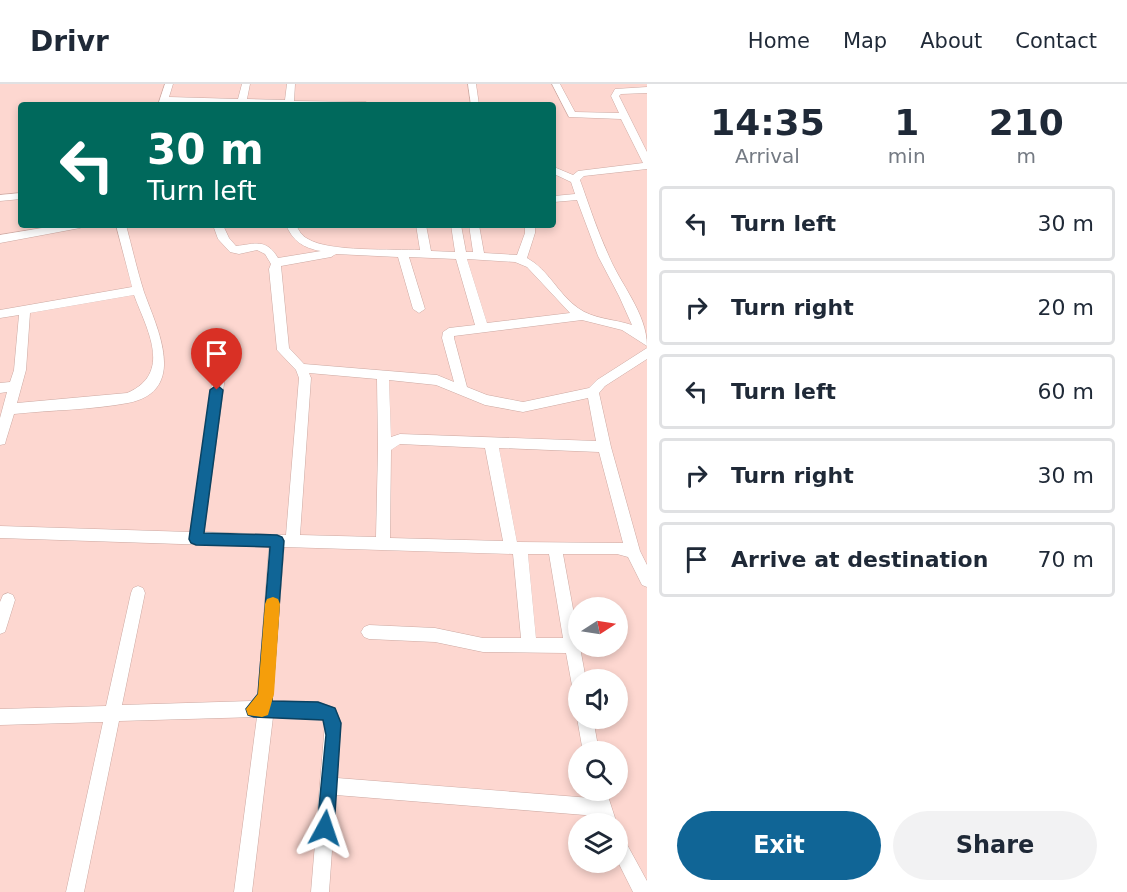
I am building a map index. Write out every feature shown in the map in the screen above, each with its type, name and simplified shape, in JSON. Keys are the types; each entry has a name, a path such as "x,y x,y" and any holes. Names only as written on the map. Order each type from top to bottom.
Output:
{"street":[{"path":"163,102 169,84"},
{"path":"242,102 246,84"},
{"path":"289,102 291,84"},
{"path":"472,84 475,102"},
{"path":"556,84 572,115 624,116"},
{"path":"608,84 647,164 642,168 578,174 575,180 603,256 645,340"},
{"path":"615,96 618,91 647,90"},
{"path":"556,171 575,180"},
{"path":"0,198 18,196"},
{"path":"556,199 580,197"},
{"path":"0,239 63,228"},
{"path":"10,409 129,398 144,394 152,387 156,378 159,351 153,328 138,290 122,228"},
{"path":"219,228 228,248 242,250 263,248 267,250 276,264"},
{"path":"292,228 302,241 312,246 342,251 521,260 533,267 565,303 583,316"},
{"path":"422,228 426,255"},
{"path":"456,228 461,256 482,327"},
{"path":"474,228 479,257"},
{"path":"521,260 530,228"},
{"path":"276,264 342,251"},
{"path":"403,254 419,309"},
{"path":"243,892 260,709 266,694 305,378 301,368 283,350 274,269 276,264"},
{"path":"0,314 138,290"},
{"path":"0,440 20,370 25,310"},
{"path":"462,390 447,338 449,332 456,330 583,316 631,328 645,340"},
{"path":"301,368 437,380 505,406 523,408 593,392 601,383 647,353"},
{"path":"196,539 220,369"},
{"path":"383,375 385,448 383,544"},
{"path":"0,388 15,387"},
{"path":"593,392 604,447 633,552 647,580"},
{"path":"385,448 391,442 400,439 604,447"},
{"path":"491,443 515,548 529,646"},
{"path":"0,532 515,548 617,548 633,552"},
{"path":"555,548 568,623"},
{"path":"75,892 138,593"},
{"path":"0,627 8,600"},
{"path":"369,632 435,635 483,645 568,646"},
{"path":"0,717 260,709 318,710 329,714 333,723 334,735 320,892"},
{"path":"329,786 577,813"},
{"path":"628,864 643,892"}],"slow traffic":[{"path":"262,709 254,709 260,706 266,694 273,604"}],"route":[{"path":"217,390 196,539 277,541 266,694 260,706 254,709 318,710 329,714 333,723 334,735 325,828"}]}
